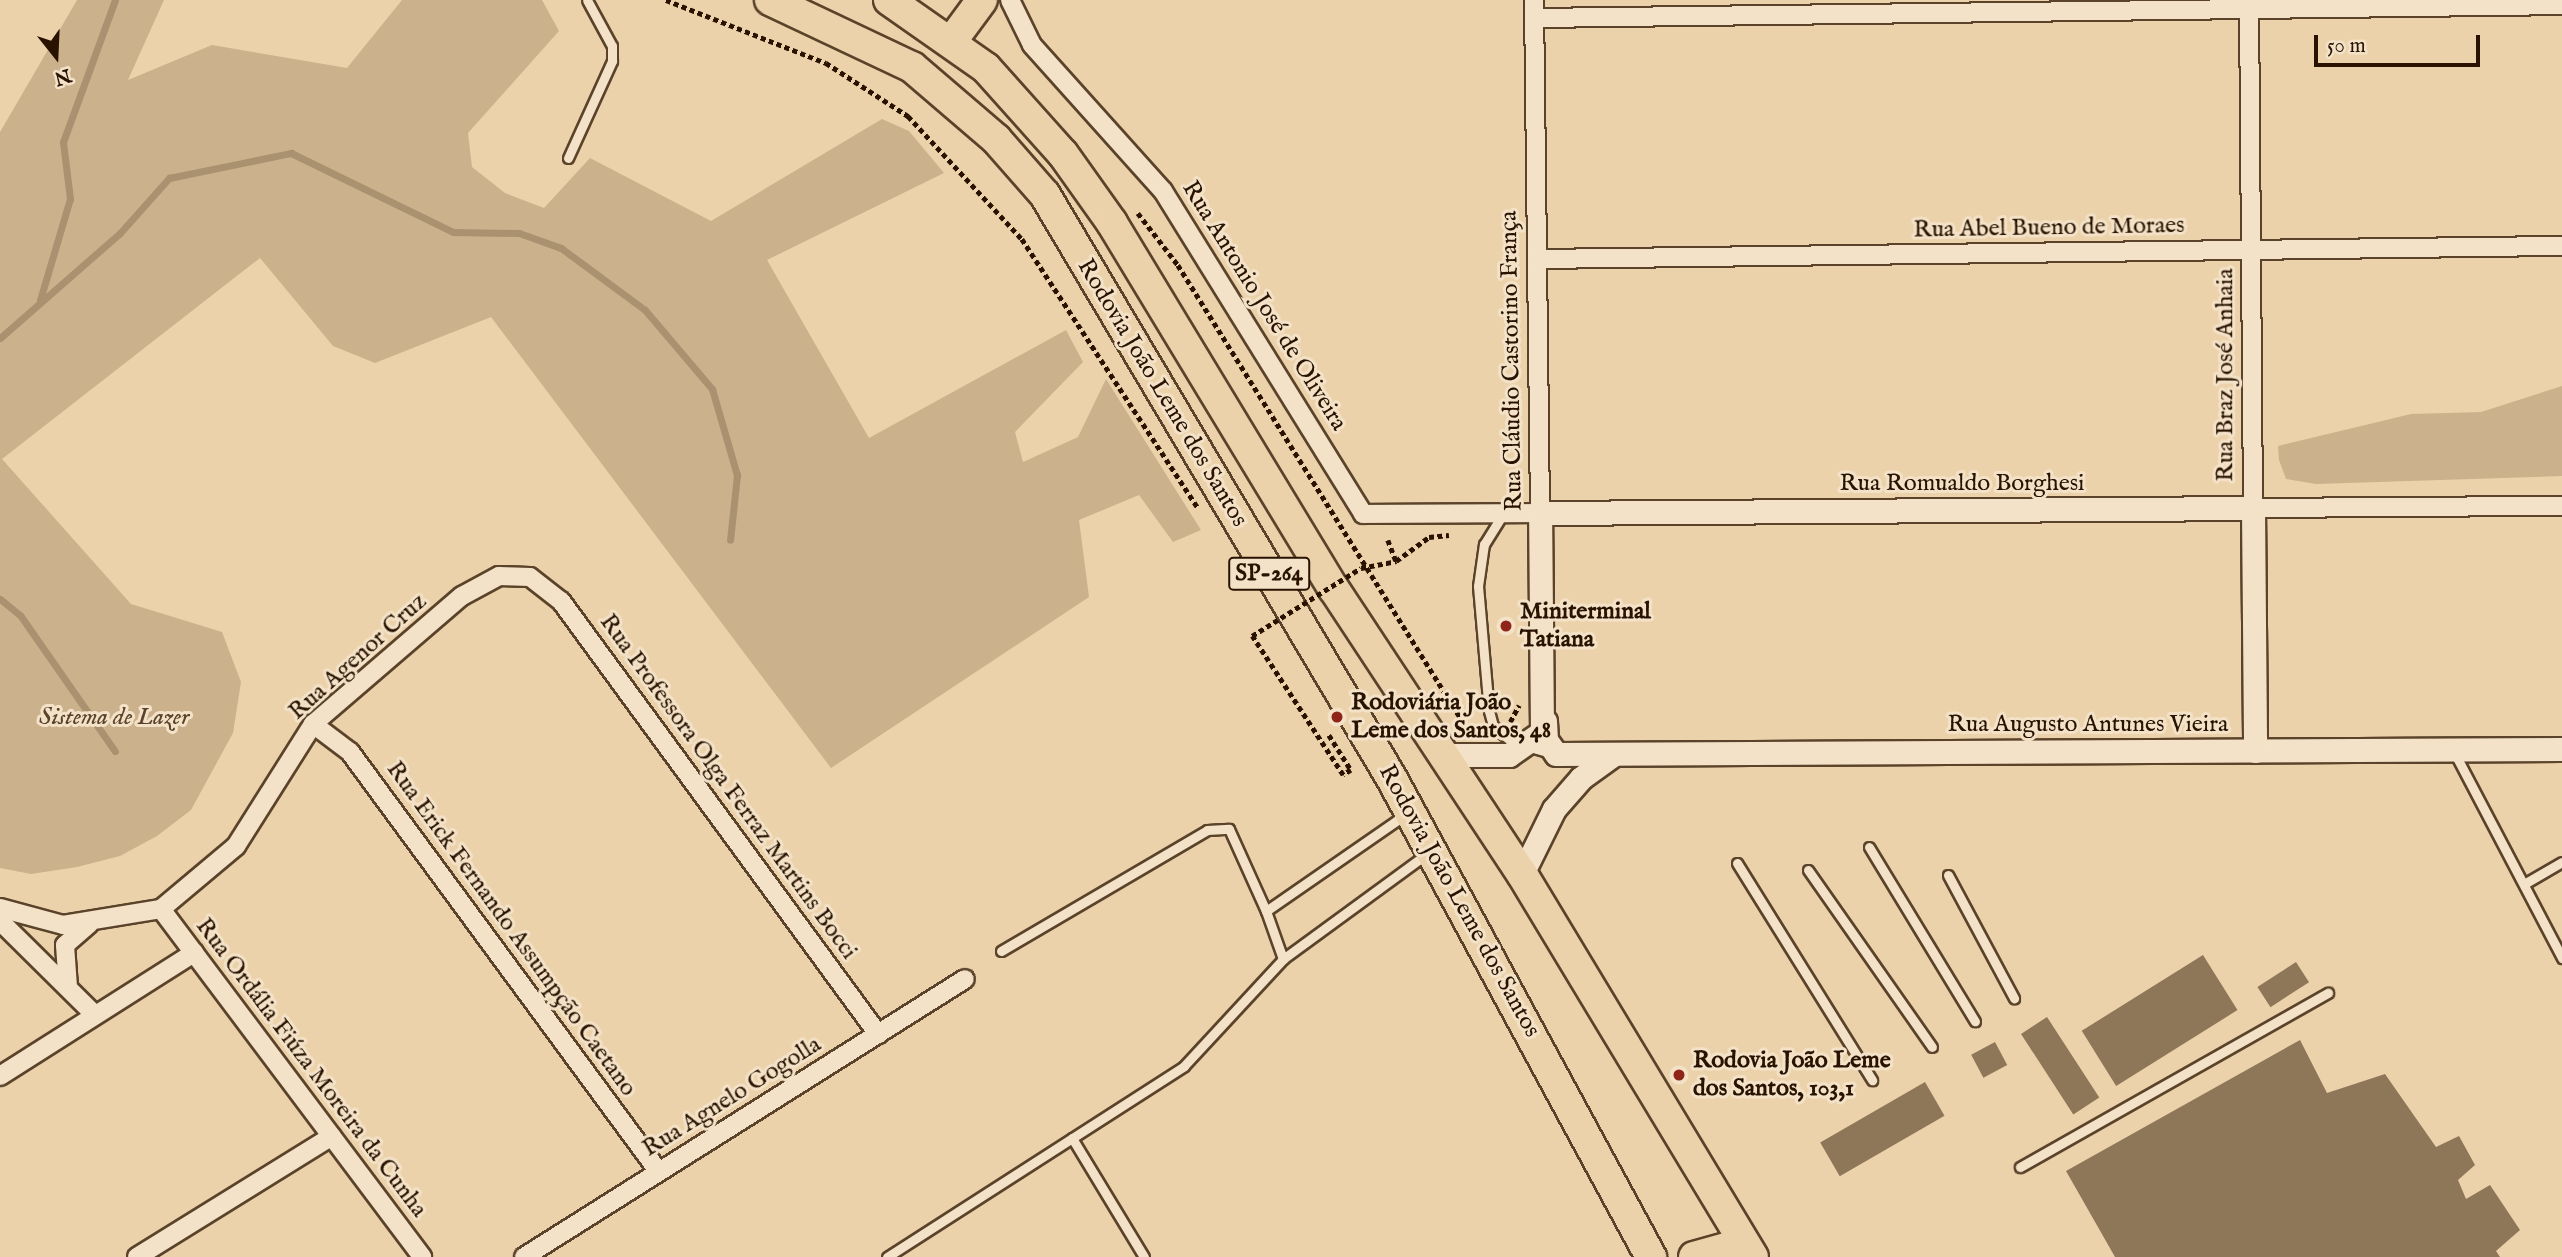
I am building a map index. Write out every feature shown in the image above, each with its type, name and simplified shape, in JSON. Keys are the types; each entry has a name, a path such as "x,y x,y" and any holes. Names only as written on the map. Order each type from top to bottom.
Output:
{"main road":[{"name":"Rodovia João Leme dos Santos","path":"770,0 912,67 996,139 1045,195 1410,811 1651,1257"},
{"name":"Rodovia João Leme dos Santos","path":"889,0 986,68 1063,154 1112,223 1334,589 1448,755 1522,874 1752,1257"},
{"path":"951,42 982,0"},
{"path":"1694,1257 1714,1246 1733,1246 1752,1257"}],"street":[{"name":"Rua Antonio José de Oliveira","path":"1010,0 1032,45 1163,191 1363,514"},
{"name":"Rua Cláudio Castorino França","path":"1534,0 1545,721 1546,740 1556,754"},
{"path":"1534,18 2249,5 2562,5"},
{"name":"Rua Braz José Anhaia","path":"2249,5 2255,751"},
{"name":"Rua Abel Bueno de Moraes","path":"1537,259 2562,246"},
{"name":"Rua Romualdo Borghesi","path":"1363,514 2562,506"},
{"name":"Rua Agenor Cruz","path":"0,908 40,923 89,924 161,909 236,846 313,724 462,596 499,576 530,578"},
{"name":"Rua Professora Olga Ferraz Martins Bocci","path":"530,578 561,601 878,1034"},
{"path":"1448,755 1517,751 1545,721"},
{"name":"Rua Erick Fernando Assumpção Caetano","path":"313,724 350,751 659,1172"},
{"name":"Rua Augusto Antunes Vieira","path":"1556,754 2562,749"},
{"path":"1522,874 1554,809 1581,778 1614,755"},
{"name":"Rua Ordália Fiúza Moreira da Cunha","path":"161,909 422,1257"},
{"path":"0,920 95,1015"},
{"path":"68,987 65,946 89,924"},
{"path":"0,1076 194,953"},
{"name":"Rua Agnelo Gogolla","path":"524,1257 965,979"},
{"path":"137,1257 331,1136"}],"lane":[{"path":"568,158 612,61 612,46 587,0"},
{"path":"1503,514 1483,544 1478,586 1489,711 1493,726 1517,751 1556,754"},
{"path":"2453,749 2562,958"},
{"path":"1266,911 1410,811"},
{"path":"1001,951 1221,827 1228,829 1266,911 1283,959"},
{"path":"1869,848 1975,1021"},
{"path":"887,1257 1184,1066 1283,959 1432,850"},
{"path":"2524,884 2562,862"},
{"path":"1737,863 1872,1080"},
{"path":"1808,870 1932,1047"},
{"path":"1948,876 2014,998"},
{"path":"2020,1167 2328,993"},
{"path":"1072,1138 1144,1257"}],"path":[{"path":"666,0 826,63 908,116 1023,239 1204,517"},
{"path":"1329,735 1351,770 1343,775 1252,636 1361,568 1396,561 1429,537 1464,534"},
{"path":"1388,540 1396,561"},
{"path":"1270,618 1278,629"}],"green space":[{"name":"Sistema de Lazer","path":"77,0 164,0 128,80 212,45 347,68 402,0 542,0 559,31 468,133 472,167 505,193 544,208 590,158 711,221 882,119 909,131 944,173 767,260 869,438 1066,330 1083,362 1015,432 1023,462 1078,437 1106,379 1201,530 1173,542 1139,495 1079,520 1089,597 831,768 491,317 375,363 333,346 260,258 2,459 131,604 222,632 241,682 233,733 191,810 157,836 120,856 77,867 31,874 0,868 0,132"},
{"path":"2562,386 2562,476 2316,484 2286,479 2279,460 2278,446 2411,414 2481,412"}],"building":[{"path":"2203,955 2237,1010 2116,1086 2082,1031"},
{"path":"2296,962 2309,982 2270,1007 2257,987"},
{"path":"2047,1017 2099,1098 2073,1114 2021,1034"},
{"path":"2300,1040 2327,1093 2385,1074 2436,1147 2459,1136 2475,1165 2458,1180 2466,1199 2490,1185 2520,1230 2496,1251 2500,1257 2115,1257 2066,1171"},
{"path":"1995,1042 2007,1065 1983,1078 1971,1055"},
{"path":"1925,1082 1944,1116 1840,1176 1820,1142"}],"waterway":[{"path":"40,300 70,199 63,142 115,0"},
{"path":"0,338 120,233 169,178 291,153 453,232 519,233 561,248 645,310 712,389 737,475 730,540"},
{"path":"0,599 20,615 115,751"}],"place":[{"name":"Miniterminal Tatiana","path":"1506,626"},
{"name":"Rodoviária João Leme dos Santos, 48","path":"1337,717"},
{"name":"Rodovia João Leme dos Santos, 103,1","path":"1679,1075"}]}
